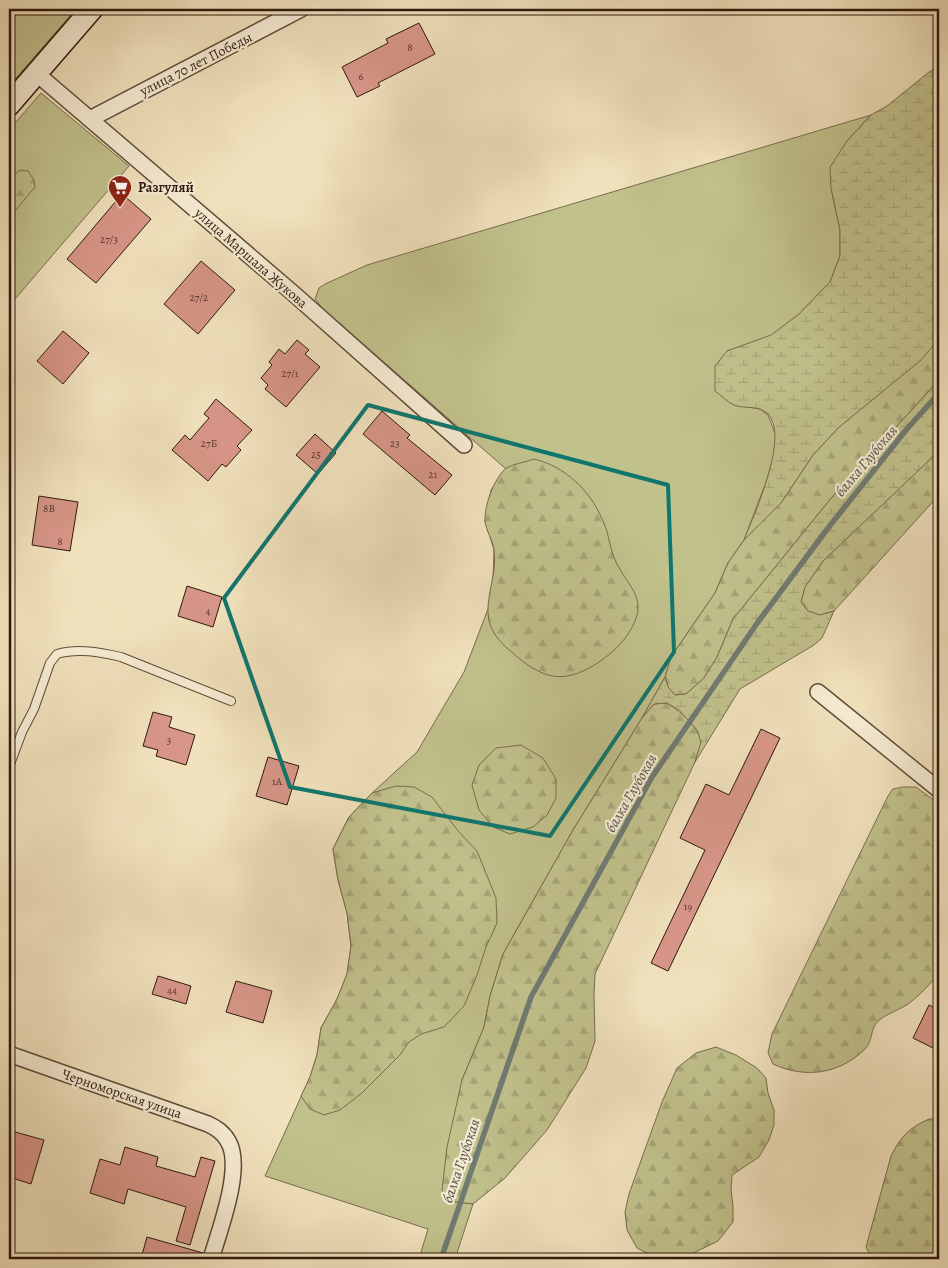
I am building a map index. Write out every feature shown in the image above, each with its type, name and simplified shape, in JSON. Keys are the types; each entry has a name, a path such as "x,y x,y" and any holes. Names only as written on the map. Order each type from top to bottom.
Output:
{"main road":[{"path":"9,105 92,9"}],"street":[{"name":"улица 70 лет Победы","path":"90,119 302,9"},
{"name":"улица Маршала Жукова","path":"36,73 294,294 464,445"},
{"path":"818,692 939,790"},
{"name":"Черноморская улица","path":"9,1054 208,1124 221,1131 230,1142 233,1157 233,1179 211,1259"}],"lane":[{"path":"9,767 22,732 34,709 50,663 57,654 78,651 120,657 231,701"}],"highlighted area":[{"path":"368,405 668,485 674,652 550,836 290,787 224,598"}],"green space":[{"path":"9,9 76,9 9,86"},
{"path":"939,66 939,339 920,361 838,428 813,455 781,503 744,540 762,494 773,456 775,438 773,424 767,413 755,408 734,405 715,391 715,366 727,351 771,335 798,315 830,282 840,256 840,230 831,188 830,167 847,141 871,115 887,106"},
{"path":"41,93 129,166 9,306 9,130"},
{"path":"871,115 847,141 831,188 840,230 840,256 830,282 798,315 771,336 727,351 734,405 760,409 768,415 776,436 773,459 766,482 744,540 728,563 715,593 671,657 665,677 642,718 573,830 503,954 490,996 484,1027 462,1080 450,1201 473,1204 455,1259 419,1259 428,1229 265,1176 310,1077 317,1055 321,1028 337,999 347,974 351,946 347,913 338,880 333,849 349,817 417,752 464,672 488,609 493,580 494,550 485,521 491,490 506,469 323,309 315,299 319,288 367,265"},
{"path":"20,170 28,171 34,180 35,187 9,218 9,180"},
{"path":"939,339 939,380 833,496 733,619 717,657 704,678 686,694 675,695 668,687 665,677 671,657 715,593 728,563 744,540 781,503 813,455 838,428 919,361"},
{"path":"939,380 939,451 823,561 805,587 801,602 808,611 820,615 834,611 822,638 814,645 740,689 695,762 701,742 697,730 679,710 667,703 654,704 642,718 665,677 668,687 675,695 686,694 704,678 717,657 733,619 833,496"},
{"path":"939,451 939,495 834,611 820,615 808,611 801,602 805,587 823,561"},
{"path":"534,459 545,462 566,473 591,498 604,523 618,567 638,602 638,612 634,623 626,637 612,652 594,666 563,677 542,673 522,661 499,640 489,621 488,603 495,559 485,521 488,501 497,479 505,469"},
{"path":"667,703 693,725 700,736 700,747 695,762 595,974 595,1041 586,1068 547,1130 505,1178 473,1204 450,1201 442,1190 447,1147 462,1080 484,1027 490,996 503,954 573,830 642,718 654,704"},
{"path":"521,745 543,758 556,779 556,798 547,815 533,827 510,834 493,827 479,810 472,785 479,765 496,748"},
{"path":"396,786 414,787 432,797 459,832 477,851 496,898 497,923 464,1006 444,1027 421,1034 409,1042 399,1056 362,1093 340,1110 324,1115 310,1109 301,1096 317,1055 321,1028 337,999 347,974 351,946 347,913 338,880 333,849 349,817 372,793"},
{"path":"916,787 939,804 939,974 912,1001 878,1021 875,1024 868,1046 845,1064 822,1072 797,1072 773,1064 768,1053 772,1034 888,796 893,789"},
{"path":"716,1047 736,1055 757,1068 766,1078 768,1093 774,1110 774,1125 769,1140 759,1157 732,1175 733,1222 718,1241 681,1259 655,1257 637,1248 627,1230 625,1212 629,1194 662,1102 677,1068 696,1053"},
{"path":"929,1119 939,1119 939,1259 872,1259 866,1247 891,1156 906,1133"}],"building":[{"path":"419,23 435,54 378,83 380,86 357,97 342,67 388,43 386,39"},
{"path":"122,194 151,219 96,283 67,259"},
{"path":"201,261 235,290 198,334 164,304"},
{"path":"63,331 89,353 63,384 37,361"},
{"path":"297,340 309,350 305,354 320,367 286,407 265,389 268,385 261,378 272,365 269,362 279,349 285,354"},
{"path":"216,399 252,430 237,446 241,450 226,467 222,464 208,481 172,450 185,435 190,440 209,418 204,414"},
{"path":"382,411 410,435 407,438 452,475 435,495 363,434"},
{"path":"315,434 336,453 318,474 296,455"},
{"path":"39,496 78,502 70,551 32,545"},
{"path":"187,586 222,597 213,627 178,616"},
{"path":"153,712 172,717 169,727 195,735 186,765 156,756 158,750 143,746"},
{"path":"761,729 780,738 668,971 651,963 705,850 680,838 706,784 729,795"},
{"path":"268,757 299,766 287,805 256,796"},
{"path":"158,976 191,986 186,1004 152,994"},
{"path":"236,981 272,991 263,1023 226,1012"},
{"path":"929,1005 939,1010 939,1051 913,1038"},
{"path":"15,1132 44,1140 31,1184 9,1177 9,1154"},
{"path":"125,1147 158,1157 156,1166 195,1177 201,1157 215,1161 190,1245 176,1241 186,1207 128,1189 124,1204 90,1193 100,1159 120,1165"},
{"path":"147,1237 203,1253 202,1259 157,1259 142,1255"}],"waterway":[{"name":"балка Глубокая","path":"441,1259 531,997 652,777 758,622 828,528 906,430 939,393"}],"place":[{"name":"Разгуляй","path":"120,208"}]}
